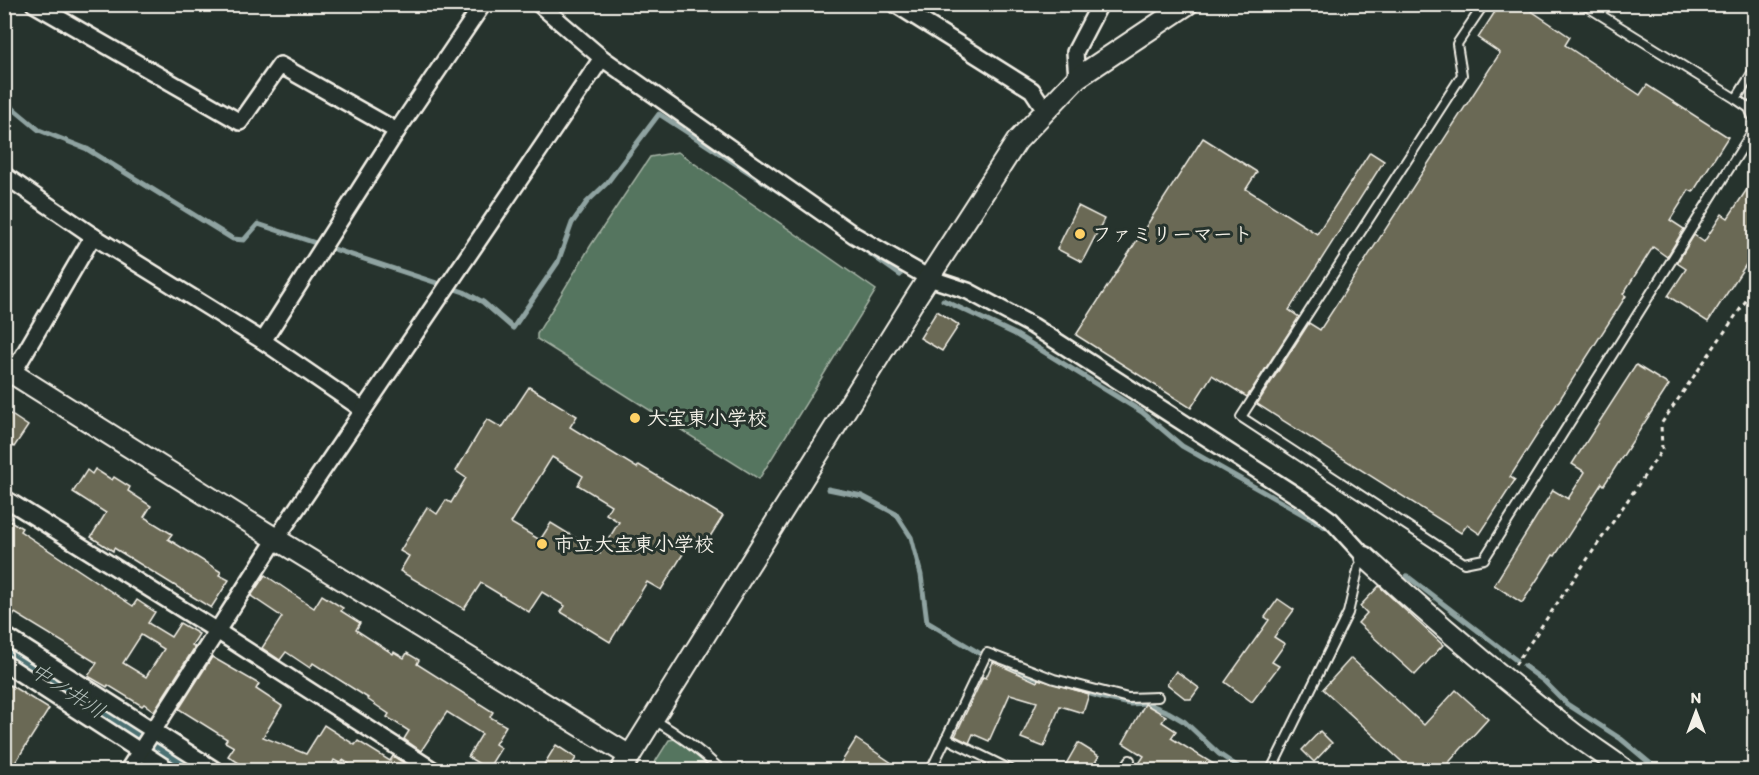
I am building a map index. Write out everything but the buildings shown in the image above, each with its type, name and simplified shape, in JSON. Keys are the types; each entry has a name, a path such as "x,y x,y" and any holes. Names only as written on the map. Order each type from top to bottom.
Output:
{"street":[{"path":"34,4 240,122 280,65 397,132"},
{"path":"263,341 397,132 483,4"},
{"path":"538,4 602,58 854,235 929,278 968,291 1033,326 1305,501 1331,520 1365,557 1422,610 1575,735 1625,771"},
{"path":"895,4 1032,90 1046,111"},
{"path":"1077,78 1075,52 1100,4"},
{"path":"93,236 9,370 626,764 1017,141 1077,78 1188,4"},
{"path":"128,771 276,539 602,58"},
{"path":"4,175 93,236 263,341 362,410"},
{"path":"4,498 217,631 433,771"},
{"path":"4,635 215,771"},
{"path":"4,663 169,771"}],"lane":[{"path":"1484,4 1457,44 1462,75 1241,417 1464,563 1484,559 1755,129"},
{"path":"1583,4 1736,99 1749,108 1755,120"},
{"path":"1736,99 1755,70"},
{"path":"1271,771 1348,613 1359,566 1365,557"},
{"path":"931,771 987,653 1054,679 1128,698 1158,697"},
{"path":"654,719 705,754 721,771"},
{"path":"946,738 1011,771"},
{"path":"1123,771 1130,760"}],"path":[{"path":"1505,679 1662,450 1661,424 1755,289"}],"green space":[{"path":"678,152 876,290 759,479 537,339 537,334 591,245 650,157"},
{"path":"676,739 713,770 650,770 669,740"}],"waterway":[{"path":"4,101 39,130 87,149 233,239 244,240 258,224 464,292 483,302 513,328 558,262 572,223 587,202 607,183 659,114 793,201"},
{"path":"855,243 900,275"},
{"path":"943,300 1015,334 1142,412 1182,446 1327,528"},
{"path":"828,489 862,496 896,514 911,537 921,575 927,622 979,653"},
{"path":"1407,576 1516,660"},
{"name":"中ノ井川","path":"4,650 132,731"},
{"path":"1008,666 1032,676 1104,698 1130,704 1146,703 1168,712 1185,722 1219,754 1243,770"},
{"path":"1524,666 1544,681 1567,704 1621,739 1658,770"},
{"name":"中ノ井川","path":"159,748 194,770"}],"place":[{"name":"ファミリーマート","path":"1080,234"},
{"name":"大宝東小学校","path":"635,418"},
{"name":"市立大宝東小学校","path":"542,544"}]}
